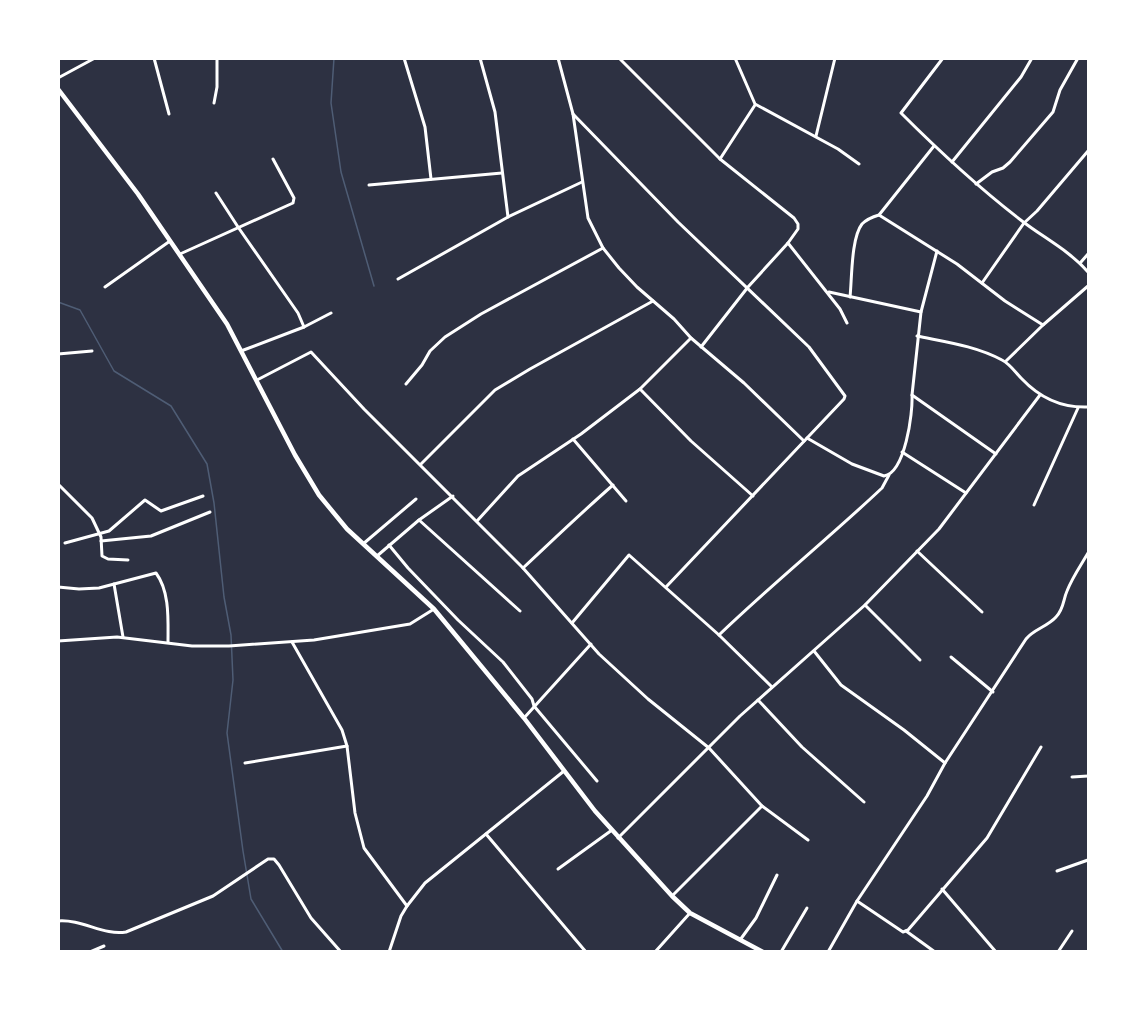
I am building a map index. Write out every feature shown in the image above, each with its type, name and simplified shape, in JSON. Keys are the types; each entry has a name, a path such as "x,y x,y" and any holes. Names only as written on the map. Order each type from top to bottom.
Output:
{"main road":[{"path":"58,89 138,194 227,324 247,365 319,495 363,544 434,609 524,717 618,838 672,896 690,913 764,951"}],"street":[{"path":"58,78 95,58"},
{"path":"154,58 169,114"},
{"path":"214,103 218,58"},
{"path":"404,58 425,127 431,179"},
{"path":"480,58 495,112 508,217"},
{"path":"558,58 573,114 588,218 603,248 619,268 691,338 744,383 805,440 852,464 884,476 889,475"},
{"path":"619,58 720,159 794,218 798,224 798,229 788,243 748,287 701,347"},
{"path":"735,58 755,104 816,136 859,164"},
{"path":"816,136 835,58"},
{"path":"943,58 901,113 976,184 1024,223 1081,262 1089,272"},
{"path":"952,162 1021,77 1032,58"},
{"path":"976,184 1010,162 1053,112 1060,90 1078,58"},
{"path":"720,159 755,104"},
{"path":"573,114 678,222 809,347 844,396 844,399 666,587"},
{"path":"850,297 856,241 860,227 867,219 879,215 934,146"},
{"path":"982,283 1024,223 1089,151"},
{"path":"180,254 294,201 273,159"},
{"path":"369,185 502,173"},
{"path":"398,279 508,217 582,182"},
{"path":"216,192 298,313 304,327"},
{"path":"879,215 936,251 1043,325"},
{"path":"105,287 170,242"},
{"path":"788,243 840,309 847,323"},
{"path":"406,384 422,366 430,351 445,337 481,314 603,248"},
{"path":"719,635 882,488 894,471 903,452 913,409 917,336 936,251"},
{"path":"1081,262 1089,254"},
{"path":"1006,361 1043,325 1089,286"},
{"path":"827,292 921,312"},
{"path":"421,464 495,390 654,301"},
{"path":"242,353 331,314"},
{"path":"917,336 965,345 1006,361 1040,395 1060,404 1089,407"},
{"path":"477,521 518,476 573,440 640,389 691,338"},
{"path":"58,354 92,351"},
{"path":"256,381 311,352 364,409 523,568 591,644 648,699 709,748 762,806 808,840"},
{"path":"640,389 691,441 753,496"},
{"path":"912,395 996,454"},
{"path":"618,838 758,700 865,605 939,529 1040,395"},
{"path":"1034,505 1078,407"},
{"path":"573,440 626,501"},
{"path":"903,452 966,493"},
{"path":"58,484 92,518 100,534 101,553 104,558 128,560"},
{"path":"523,568 613,485"},
{"path":"64,543 100,534 116,526 145,500 161,511 203,496"},
{"path":"377,556 419,520 453,496"},
{"path":"363,544 416,500"},
{"path":"101,541 152,536 210,512"},
{"path":"419,520 520,611"},
{"path":"389,545 458,620 503,662 532,699 534,706 597,781"},
{"path":"917,551 982,612"},
{"path":"828,951 857,901 1032,632 1041,629 1057,616 1062,608 1065,593 1089,553"},
{"path":"572,623 629,555 719,635 772,687"},
{"path":"58,587 88,589 153,573 159,576 168,607 168,642"},
{"path":"114,584 123,637"},
{"path":"865,605 920,660"},
{"path":"58,641 123,637 192,646 292,642 333,638 410,624 434,609"},
{"path":"292,642 335,716 347,746 355,813 364,848 407,906"},
{"path":"524,717 591,644"},
{"path":"814,651 841,685 904,730 945,764"},
{"path":"951,657 993,692"},
{"path":"758,700 802,747 864,802"},
{"path":"245,763 347,746"},
{"path":"906,931 987,838 1041,747"},
{"path":"389,951 401,916 425,883 564,771"},
{"path":"1072,777 1089,776"},
{"path":"672,896 762,806"},
{"path":"558,869 612,830"},
{"path":"486,834 586,951"},
{"path":"58,921 68,920 116,933 126,932 213,896 268,859 274,859 311,918 341,951"},
{"path":"1057,871 1089,860"},
{"path":"740,940 756,918 777,874"},
{"path":"942,889 996,951"},
{"path":"857,901 935,951"},
{"path":"781,951 807,908"},
{"path":"655,951 690,913"},
{"path":"1058,951 1072,931"},
{"path":"90,951 104,946"}],"waterway":[{"path":"334,58 331,103 341,172 374,286"},
{"path":"58,302 80,310 114,371 171,406 207,464 231,635 233,680 227,733 243,851 251,899 283,952"}]}
